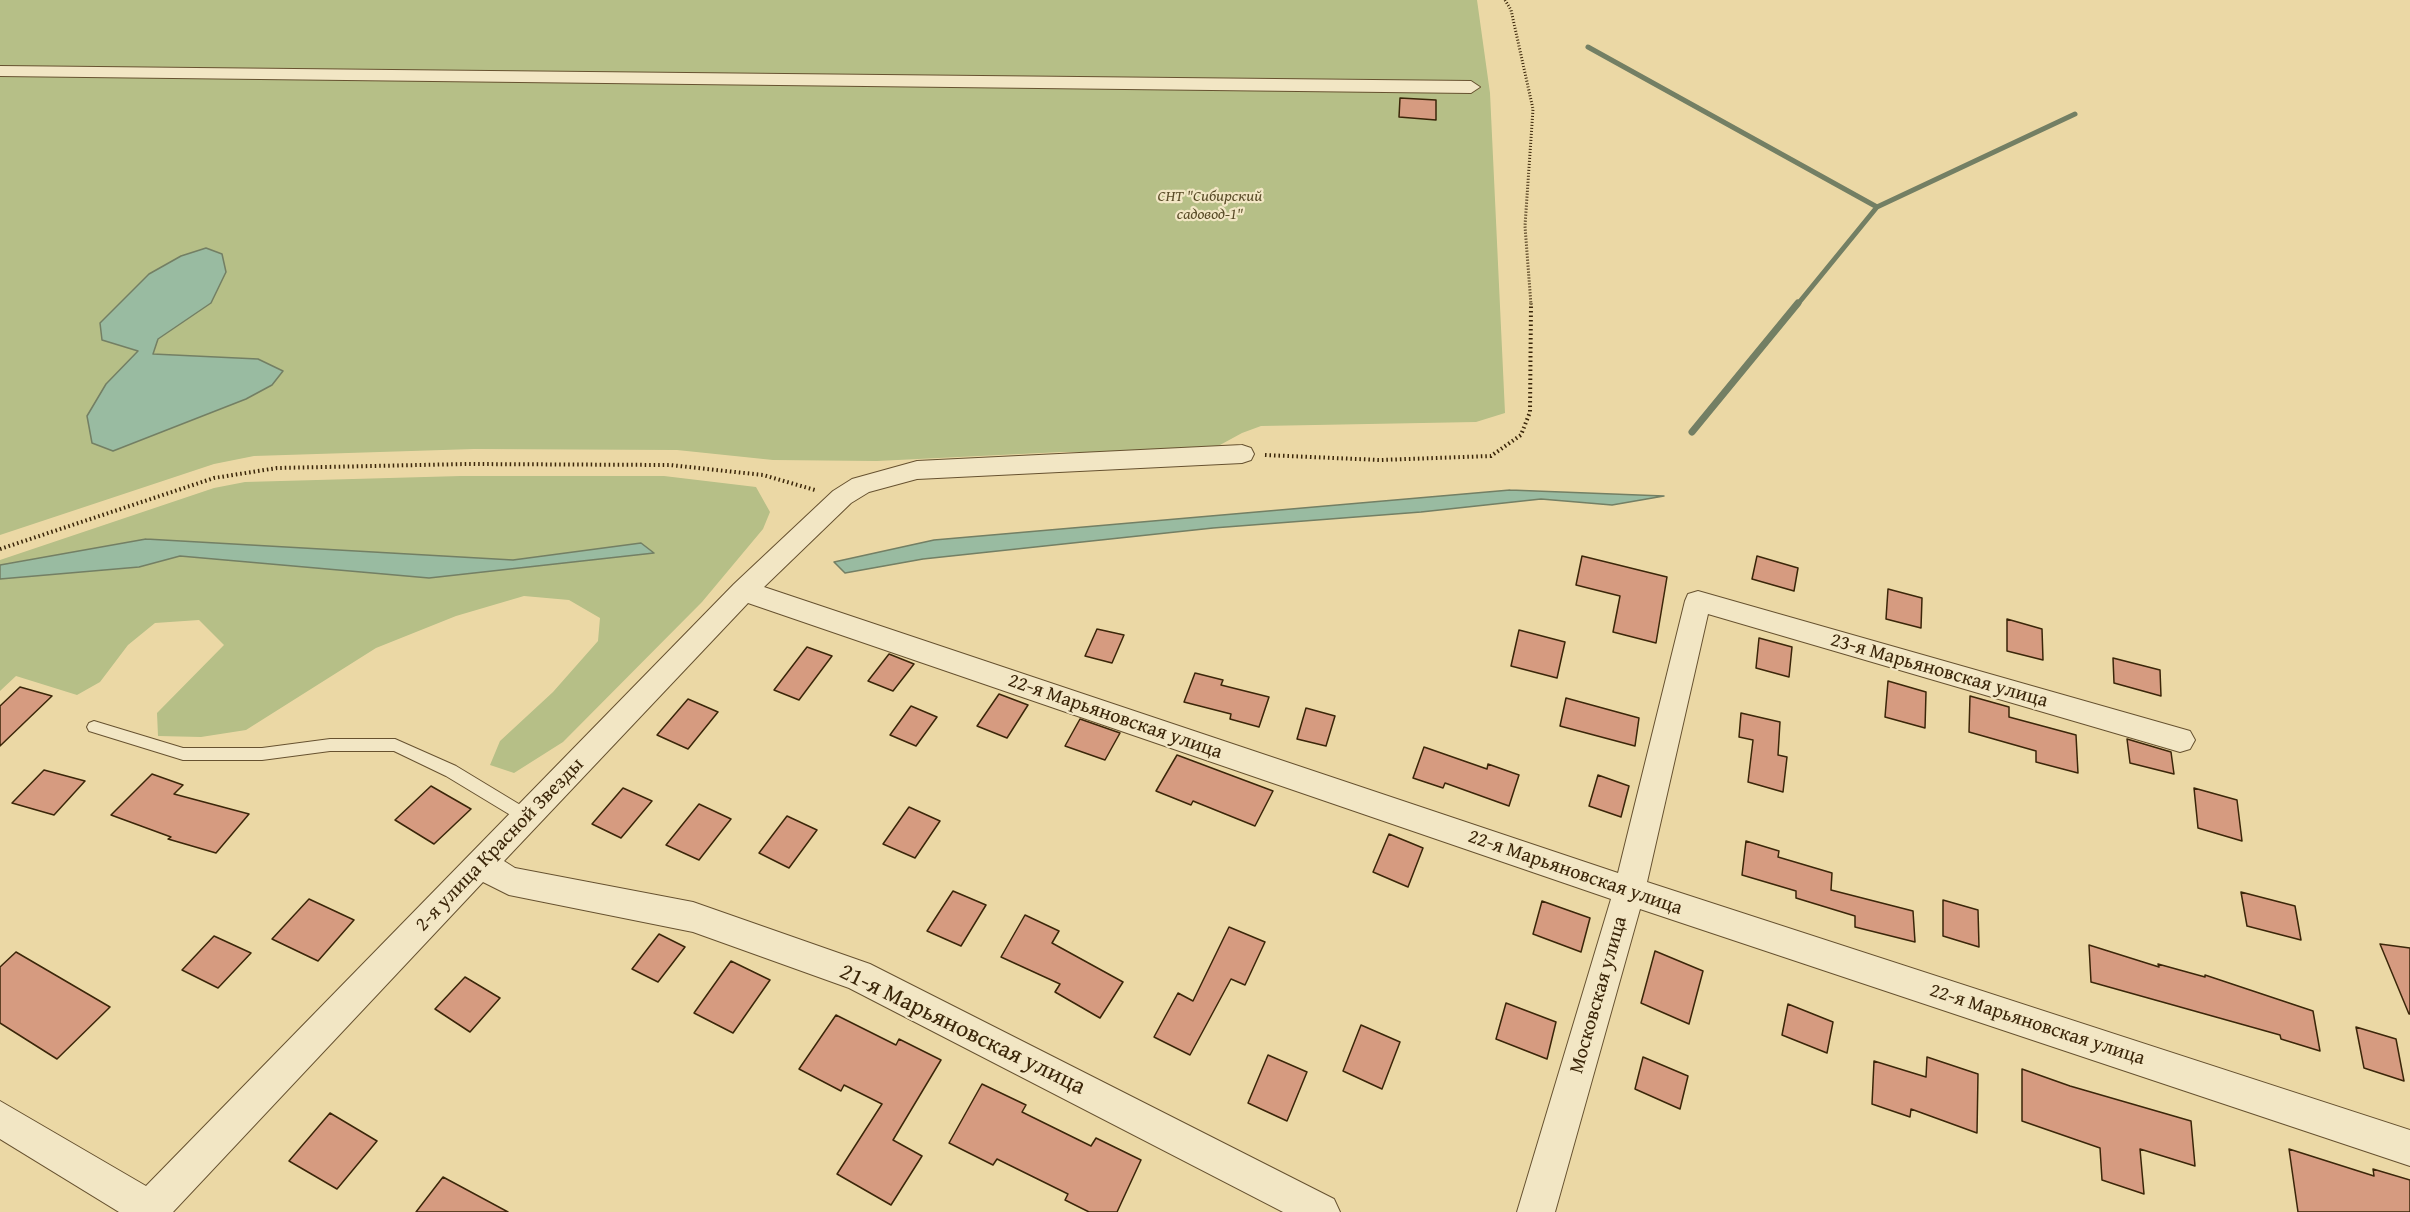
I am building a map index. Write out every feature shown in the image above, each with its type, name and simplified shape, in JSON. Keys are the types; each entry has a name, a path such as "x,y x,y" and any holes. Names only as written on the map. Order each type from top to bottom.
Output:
{"street":[{"path":"0,70 1471,87"},
{"path":"851,491 917,470 1242,454"},
{"name":"2-я улица Красной Звезды","path":"149,1211 743,591 851,491"},
{"name":"22-я Марьяновская улица","path":"743,591 1629,891 2410,1148"},
{"name":"Московская улица","path":"1536,1212 1629,891 1698,601"},
{"name":"23-я Марьяновская улица","path":"1698,601 2180,740"},
{"name":"21-я Марьяновская улица","path":"482,865 509,881 693,917 858,975 1322,1212"},
{"path":"0,1119 149,1211"}],"lane":[{"path":"94,727 183,754 262,754 330,745 394,745 451,771 527,817"}],"path":[{"path":"1242,454 1380,460 1491,456 1521,435 1530,412 1532,315 1525,226 1533,109 1511,10 1505,0"},
{"path":"0,549 214,478 278,468 467,464 670,465 763,475 851,491"}],"green space":[{"name":"СНТ \"Сибирский садовод-1\"","path":"0,0 1477,0 1490,93 1505,413 1476,422 1261,426 1200,452 1062,452 877,461 773,460 677,450 474,449 254,456 214,464 0,535","holes":["226,272 211,303 158,339 153,354 258,359 272,385 246,399 113,451 124,367 138,351 102,340"]},
{"path":"461,476 664,476 756,487 770,512 763,529 702,602 563,742 514,773 490,765 500,741 553,692 598,641 600,618 569,600 524,596 456,616 376,648 246,730 201,737 158,736 157,713 224,645 199,620 155,623 128,645 100,682 77,695 16,676 0,691 0,560 214,488 245,482"}],"shaded area":[{"path":"206,248 222,254 226,272 211,303 158,339 153,354 258,359 283,371 272,385 246,399 113,451 92,443 87,416 106,384 138,351 102,340 100,323 149,274 181,256"},
{"path":"1510,490 1664,496 1612,505 1541,499 1421,512 1213,528 923,559 845,573 834,562 934,540"},
{"path":"146,539 513,560 641,543 654,553 429,578 180,556 139,567 0,579 0,565"}],"building":[{"path":"1400,98 1436,100 1436,120 1399,117"},
{"path":"1582,556 1667,577 1656,643 1613,632 1620,596 1576,585"},
{"path":"1757,556 1798,568 1794,591 1752,579"},
{"path":"1888,589 1922,598 1921,628 1886,619"},
{"path":"2007,619 2042,629 2043,660 2007,651"},
{"path":"1097,629 1124,635 1112,663 1085,656"},
{"path":"1519,630 1565,642 1557,678 1511,666"},
{"path":"1759,638 1792,647 1789,677 1756,668"},
{"path":"807,647 832,656 799,700 774,690"},
{"path":"889,654 914,664 893,691 868,681"},
{"path":"2113,658 2160,670 2161,696 2114,683"},
{"path":"1195,673 1223,680 1221,685 1269,697 1259,727 1230,719 1231,714 1184,702"},
{"path":"1888,681 1926,692 1925,728 1885,717"},
{"path":"20,687 52,696 0,746 0,706"},
{"path":"999,694 1028,705 1007,738 977,726"},
{"path":"1970,696 2009,707 2009,717 2076,735 2078,773 2036,762 2036,751 1969,732"},
{"path":"1566,698 1639,718 1635,746 1560,726"},
{"path":"688,699 718,712 688,749 657,735"},
{"path":"911,706 937,717 916,746 890,735"},
{"path":"1306,708 1335,716 1326,746 1297,739"},
{"path":"1741,713 1780,722 1778,755 1787,757 1783,792 1748,782 1753,740 1739,737"},
{"path":"1080,719 1120,733 1105,760 1065,746"},
{"path":"2127,739 2171,752 2174,774 2130,763"},
{"path":"1424,747 1487,769 1488,764 1519,775 1509,806 1445,783 1443,788 1413,778"},
{"path":"1177,755 1273,791 1255,826 1193,801 1191,805 1156,791"},
{"path":"44,770 85,781 54,815 12,803"},
{"path":"152,774 183,785 174,794 249,814 216,853 168,839 171,837 111,815"},
{"path":"1598,775 1629,786 1621,817 1589,806"},
{"path":"431,786 471,809 434,844 395,820"},
{"path":"623,788 652,801 621,838 592,824"},
{"path":"2194,788 2237,800 2242,841 2198,828"},
{"path":"699,804 731,819 699,860 666,845"},
{"path":"909,807 940,821 915,858 883,844"},
{"path":"787,816 817,830 789,868 759,853"},
{"path":"1389,834 1423,848 1408,887 1373,872"},
{"path":"1746,841 1779,851 1778,857 1832,873 1831,890 1913,911 1915,942 1855,927 1855,916 1796,898 1796,891 1742,875"},
{"path":"953,891 986,905 961,946 927,931"},
{"path":"2241,892 2295,906 2301,940 2247,926"},
{"path":"309,899 354,920 318,961 272,939"},
{"path":"1943,900 1978,910 1979,947 1943,936"},
{"path":"1542,901 1590,918 1581,952 1533,934"},
{"path":"1025,915 1059,931 1052,943 1123,982 1100,1018 1055,992 1060,984 1001,957"},
{"path":"1229,927 1265,942 1245,985 1231,979 1190,1055 1154,1037 1178,993 1193,1001"},
{"path":"659,934 685,947 658,982 632,969"},
{"path":"214,936 251,953 218,988 182,970"},
{"path":"2380,944 2410,948 2410,1014 2409,1014"},
{"path":"2089,945 2159,967 2158,964 2205,977 2205,975 2313,1011 2320,1051 2281,1039 2280,1035 2091,982"},
{"path":"1655,951 1703,971 1689,1024 1641,1003"},
{"path":"16,952 110,1007 57,1059 0,1023 0,967"},
{"path":"731,961 770,980 733,1033 694,1013"},
{"path":"465,977 500,998 470,1032 435,1009"},
{"path":"1506,1003 1556,1022 1547,1059 1496,1039"},
{"path":"1788,1004 1833,1022 1827,1053 1782,1035"},
{"path":"836,1015 896,1045 899,1039 941,1060 893,1140 922,1156 891,1205 837,1174 882,1104 844,1085 841,1091 799,1069"},
{"path":"1361,1025 1400,1042 1382,1089 1343,1071"},
{"path":"2356,1027 2396,1039 2404,1081 2364,1068"},
{"path":"1268,1055 1307,1072 1287,1121 1248,1103"},
{"path":"1643,1057 1688,1076 1680,1109 1635,1089"},
{"path":"1927,1057 1978,1074 1977,1133 1911,1109 1910,1117 1872,1104 1874,1061 1926,1077"},
{"path":"2022,1069 2070,1086 2191,1121 2195,1166 2140,1149 2144,1194 2102,1180 2100,1148 2022,1121"},
{"path":"982,1084 1026,1105 1022,1112 1091,1146 1096,1138 1141,1160 1117,1212 1089,1212 1065,1200 1068,1194 997,1159 993,1165 949,1143"},
{"path":"330,1113 377,1141 337,1189 289,1161"},
{"path":"2289,1149 2374,1176 2373,1169 2410,1180 2410,1212 2298,1212"},
{"path":"443,1177 508,1212 416,1212"}],"waterway":[{"path":"1588,47 1877,207"},
{"path":"1877,207 2075,114"},
{"path":"1797,305 1877,207"},
{"path":"1692,432 1798,303"}]}
